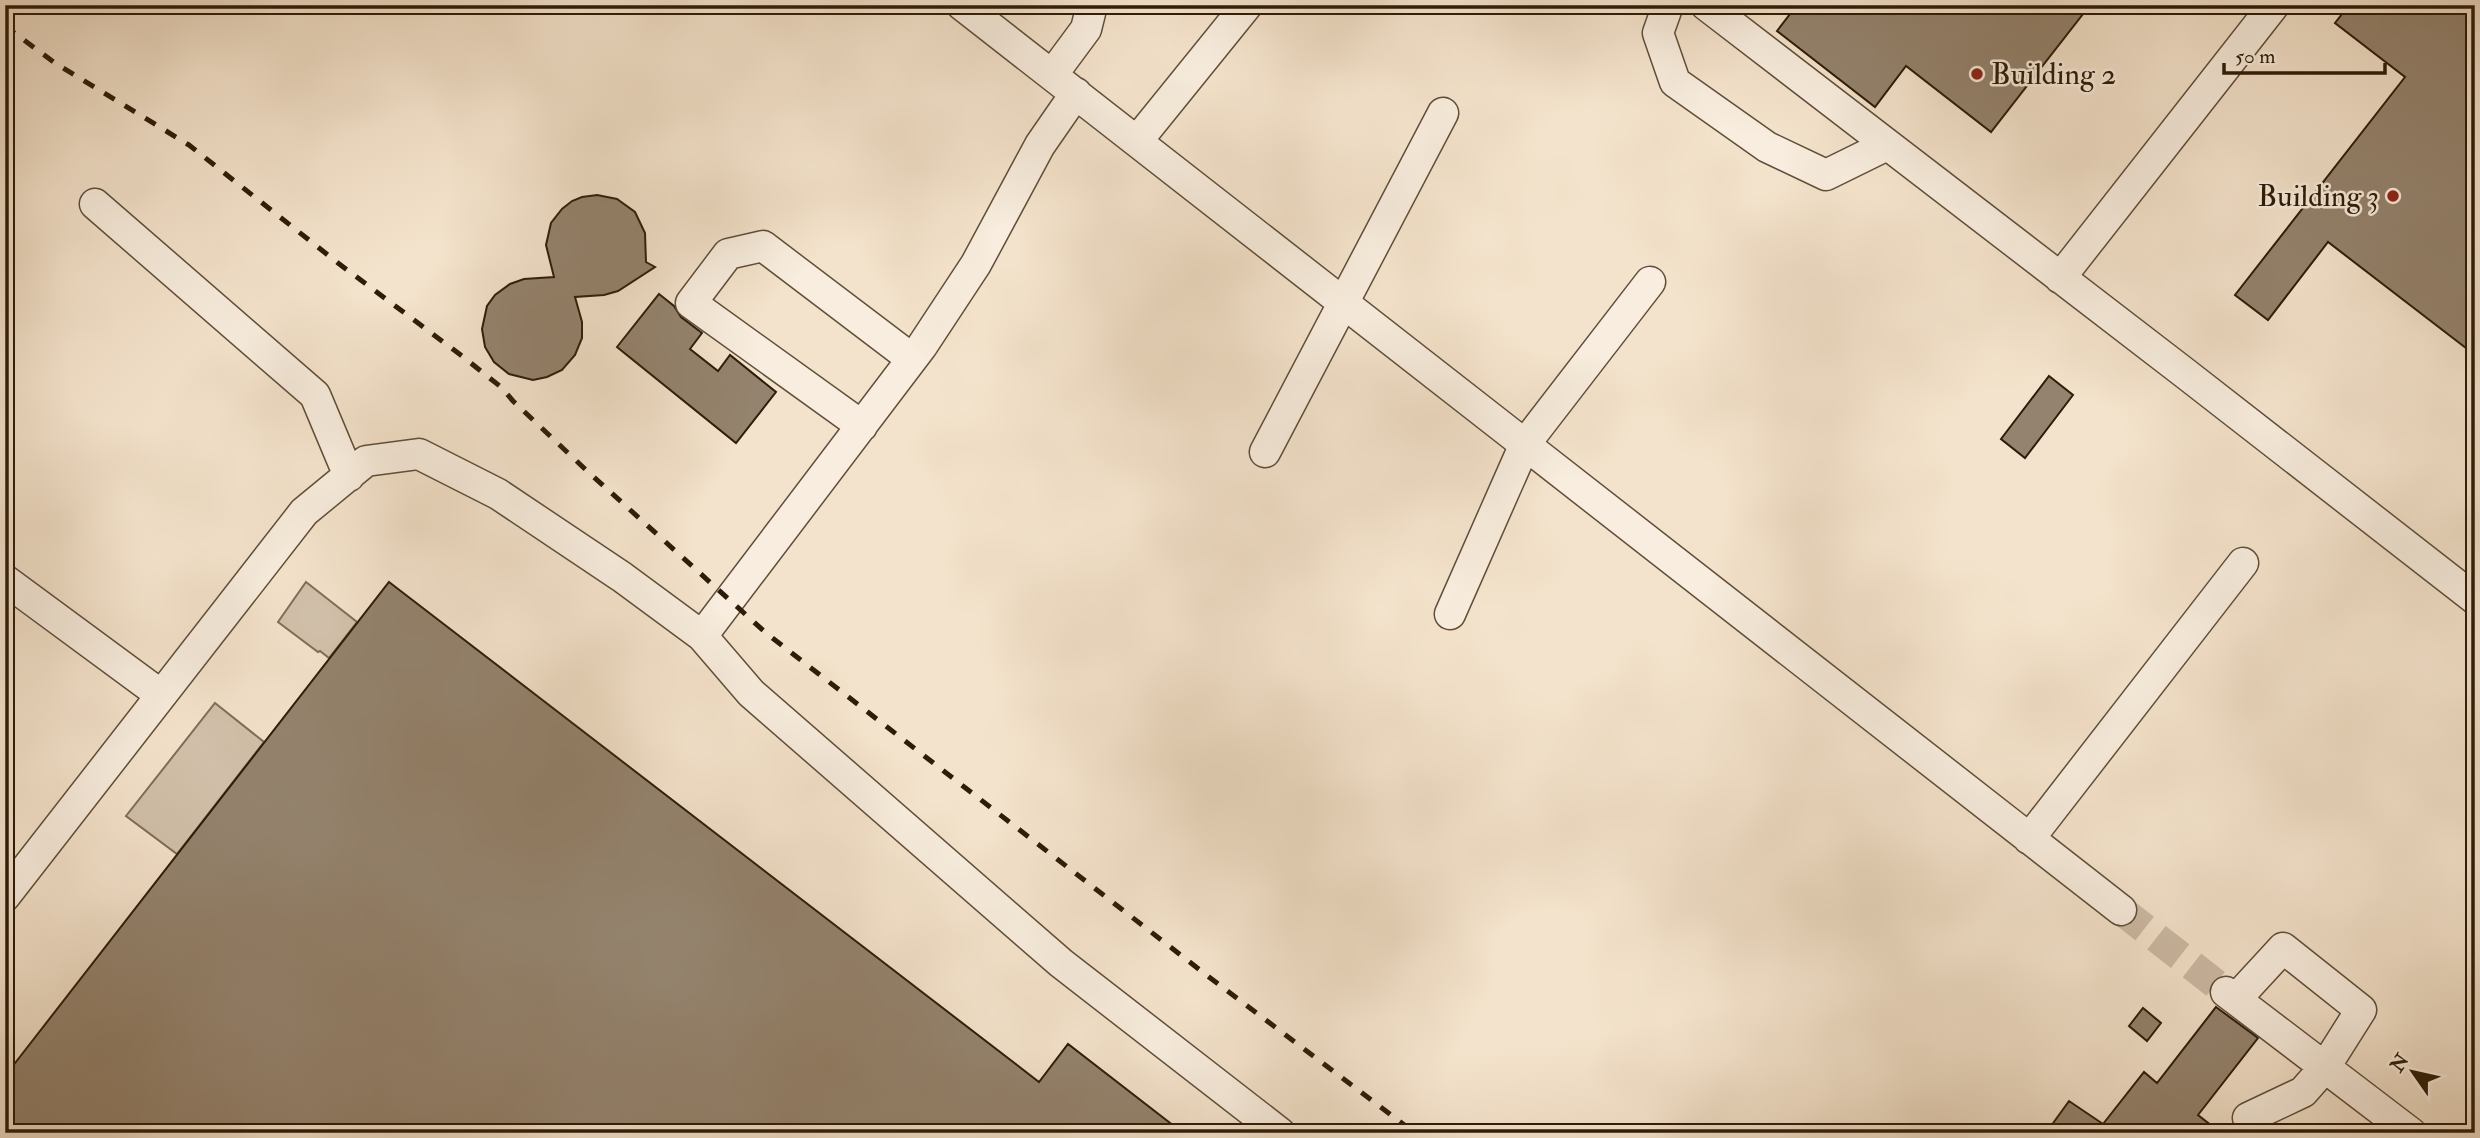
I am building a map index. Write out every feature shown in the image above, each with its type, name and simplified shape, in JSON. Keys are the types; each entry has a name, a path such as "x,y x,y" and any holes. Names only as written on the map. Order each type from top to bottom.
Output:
{"lane":[{"path":"962,5 2121,910"},
{"path":"1052,75 1086,29 1092,5"},
{"path":"1137,141 1247,5"},
{"path":"1668,5 1658,33 1675,82 1768,147 1826,175 1887,145"},
{"path":"1706,5 2475,599"},
{"path":"2060,278 2274,5"},
{"path":"702,636 912,359 976,264 1040,145 1076,93"},
{"path":"1265,452 1443,113"},
{"path":"94,204 315,395 349,476"},
{"path":"862,426 691,303 728,254 764,246 912,359"},
{"path":"1450,614 1525,444 1650,282"},
{"path":"5,896 304,512 366,461 419,454 498,494 622,577 702,636 751,693 1050,954 1280,1133"},
{"path":"2029,839 2243,563"},
{"path":"5,580 161,695"},
{"path":"2248,1118 2303,1092 2325,1067 2361,1010 2283,948 2231,995 2325,1067 2411,1133"}],"shaded area":[{"path":"306,582 357,622 329,658 278,622"},
{"path":"215,703 264,742 177,854 126,816"}],"building":[{"name":"Building 2","path":"1797,5 2090,5 1991,132 1906,66 1875,107 1777,31"},
{"name":"Building 3","path":"2349,5 2475,5 2475,355 2328,242 2268,320 2235,295 2405,77 2335,23"},
{"path":"597,195 617,199 635,212 645,233 646,262 655,267 618,291 575,297 582,322 582,338 575,355 562,370 533,380 509,374 494,362 485,347 482,329 487,306 495,295 510,284 524,279 554,277 546,245 551,223 572,201"},
{"path":"659,294 674,306 681,317 702,333 690,349 718,371 730,355 776,392 736,443 617,347"},
{"path":"2049,376 2073,395 2025,458 2001,439"},
{"path":"389,582 1039,1082 1068,1044 1183,1133 5,1133 5,1076"},
{"path":"2216,1007 2258,1038 2198,1115 2221,1133 2046,1133 2069,1101 2103,1124 2144,1072 2157,1083"},
{"path":"2143,1008 2161,1023 2147,1041 2129,1026"}],"tunnel":[{"path":"2121,910 2226,992"}],"railway":[{"path":"5,26 55,63 189,145 338,263 462,356 501,387 585,469 766,633 1209,977 1415,1133"}],"place":[{"name":"Building 2","path":"1977,74"},
{"name":"Building 3","path":"2393,196"}]}
